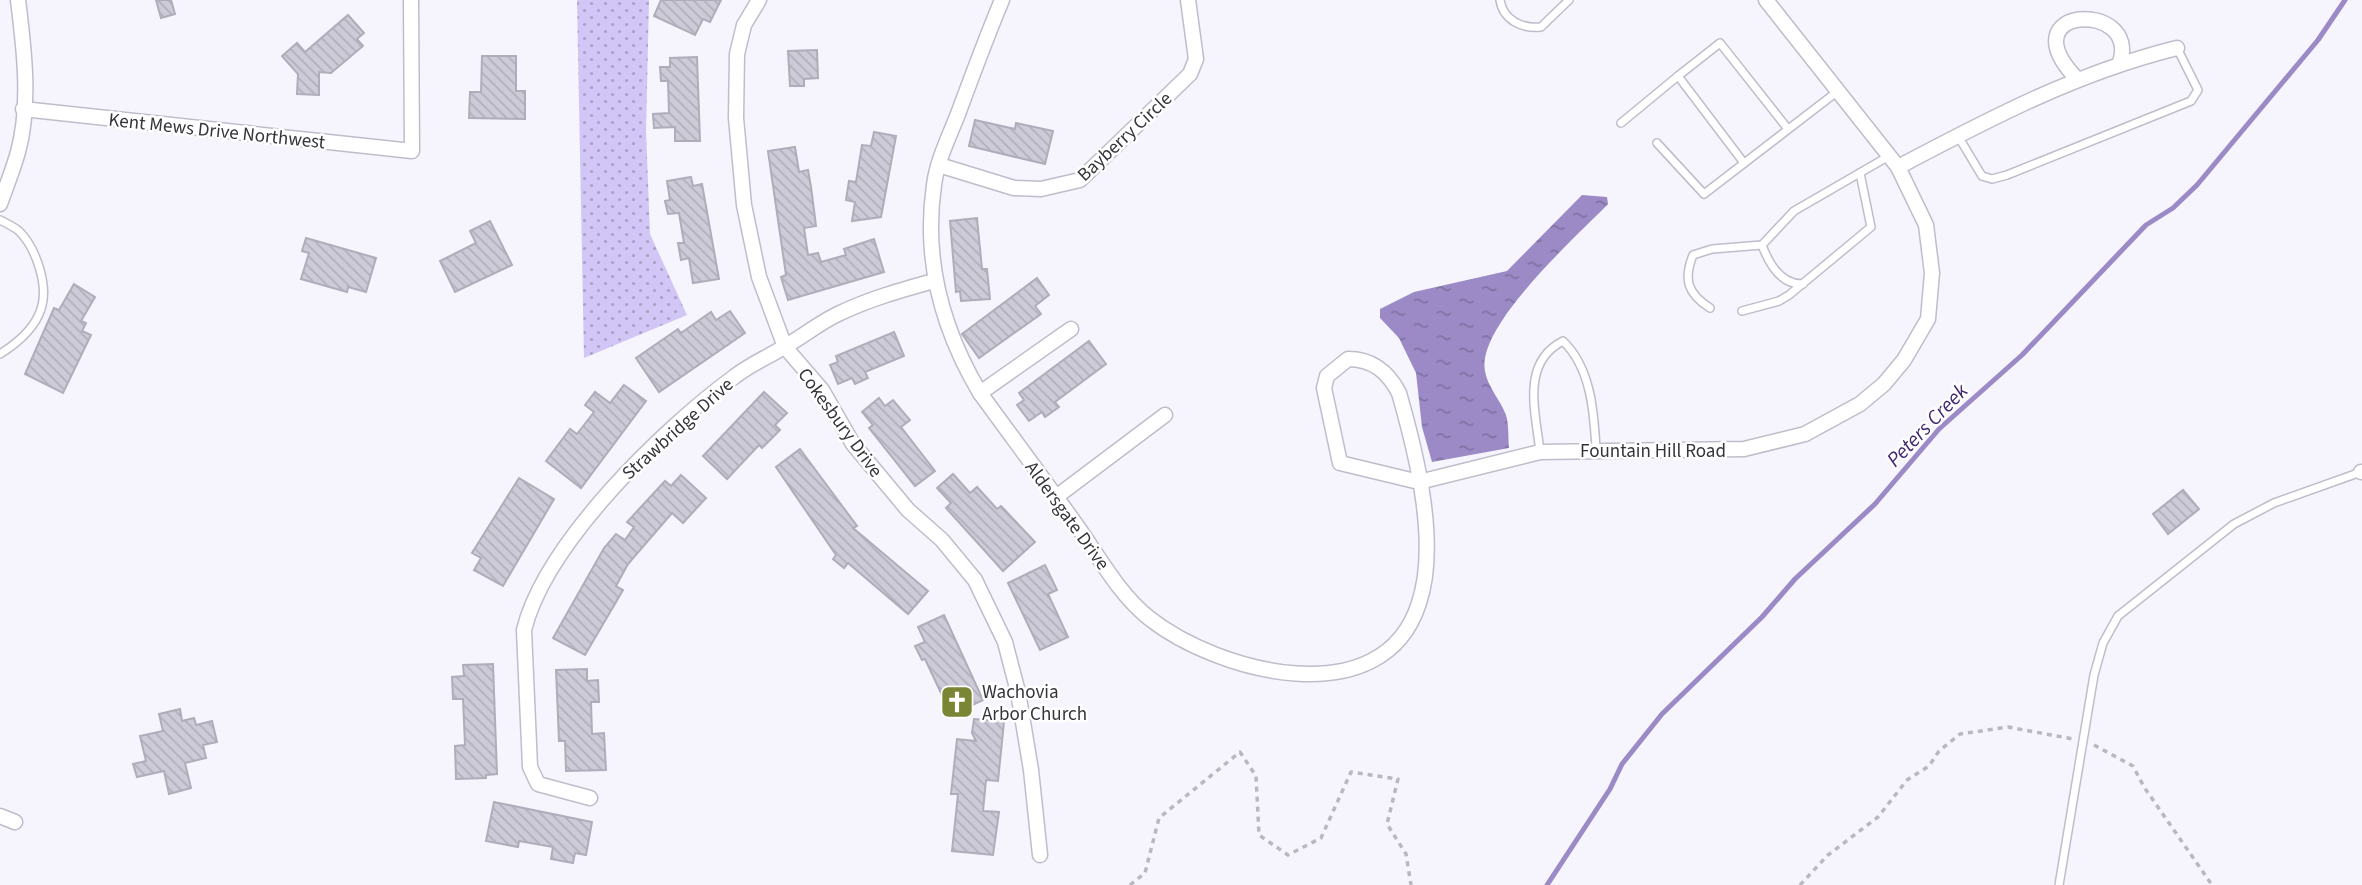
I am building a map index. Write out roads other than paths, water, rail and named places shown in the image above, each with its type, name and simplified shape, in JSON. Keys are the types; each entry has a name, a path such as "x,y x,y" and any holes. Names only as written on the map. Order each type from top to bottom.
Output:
{"street":[{"path":"0,204 19,150 23,109 24,46 18,0"},
{"name":"Kent Mews Drive Northwest","path":"23,109 412,151 411,0"},
{"name":"Cokesbury Drive","path":"759,0 744,25 737,54 736,118 744,205 759,276 785,347 822,390 853,444 908,510 942,540 975,580 1005,642 1018,692 1040,855"},
{"name":"Aldersgate Drive","path":"1002,0 939,165 931,217 934,281 945,323 960,358 980,393 1124,593 1139,610 1177,638 1242,665 1305,674 1336,673 1359,666 1386,650 1407,627 1419,606 1426,560 1419,482 1404,413 1392,380 1372,363 1361,359 1348,359 1336,366 1327,376 1324,388 1340,463 1419,482"},
{"name":"Bayberry Circle","path":"939,165 1014,188 1041,189 1080,180 1190,74 1196,59 1188,0"},
{"name":"Fountain Hill Road","path":"1419,482 1540,452 1596,449 1713,452 1782,441 1833,421 1860,404 1884,384 1922,334 1931,304 1933,272 1926,225 1893,162 1766,0"},
{"path":"2077,79 2063,61 2056,36 2058,24 2068,14 2082,9 2108,13 2119,24 2122,36 2120,62"},
{"path":"1893,162 2077,79 2120,62 2177,48"},
{"name":"Strawbridge Drive","path":"590,798 538,784 530,767 523,662 524,630 529,609 580,528 652,446 736,375 837,314 883,296 934,281"},
{"path":"980,393 1071,329"},
{"path":"1056,497 1165,415"},
{"path":"0,816 15,822"}],"lane":[{"path":"1500,0 1509,17 1529,28 1541,27 1569,0"},
{"path":"1621,123 1720,43 1788,130"},
{"path":"1957,135 1982,176 1992,178 2007,175 2191,101 2198,90 2197,83 2177,48"},
{"path":"1678,76 1744,163"},
{"path":"1657,143 1704,194 1838,91"},
{"path":"1710,309 1694,298 1687,285 1687,271 1693,255 1712,248 1762,245 1794,211 1860,173 1893,162"},
{"path":"1742,311 1779,301 1871,227 1860,173"},
{"path":"0,220 19,231 34,255 42,282 41,309 18,341 0,354"},
{"path":"1762,245 1767,258 1784,280 1803,284"},
{"path":"1540,452 1533,388 1535,369 1550,348 1563,341 1576,353 1585,377 1594,417 1596,449"},
{"path":"2059,885 2094,675 2103,643 2118,615 2234,524 2274,503 2361,472"}],"water":[{"path":"1582,195 1607,197 1608,204 1553,259 1512,307 1496,330 1486,352 1486,377 1506,415 1509,448 1432,462 1422,427 1416,373 1399,338 1380,318 1380,309 1414,292 1507,271"}],"waterway":[{"name":"Peters Creek","path":"1547,885 1610,789 1622,764 1662,714 1762,617 1795,579 1875,504 1939,429 2022,355 2146,225 2173,208 2197,185 2318,40 2345,0"}],"place":[{"name":"Wachovia Arbor Church","path":"957,702"}]}
